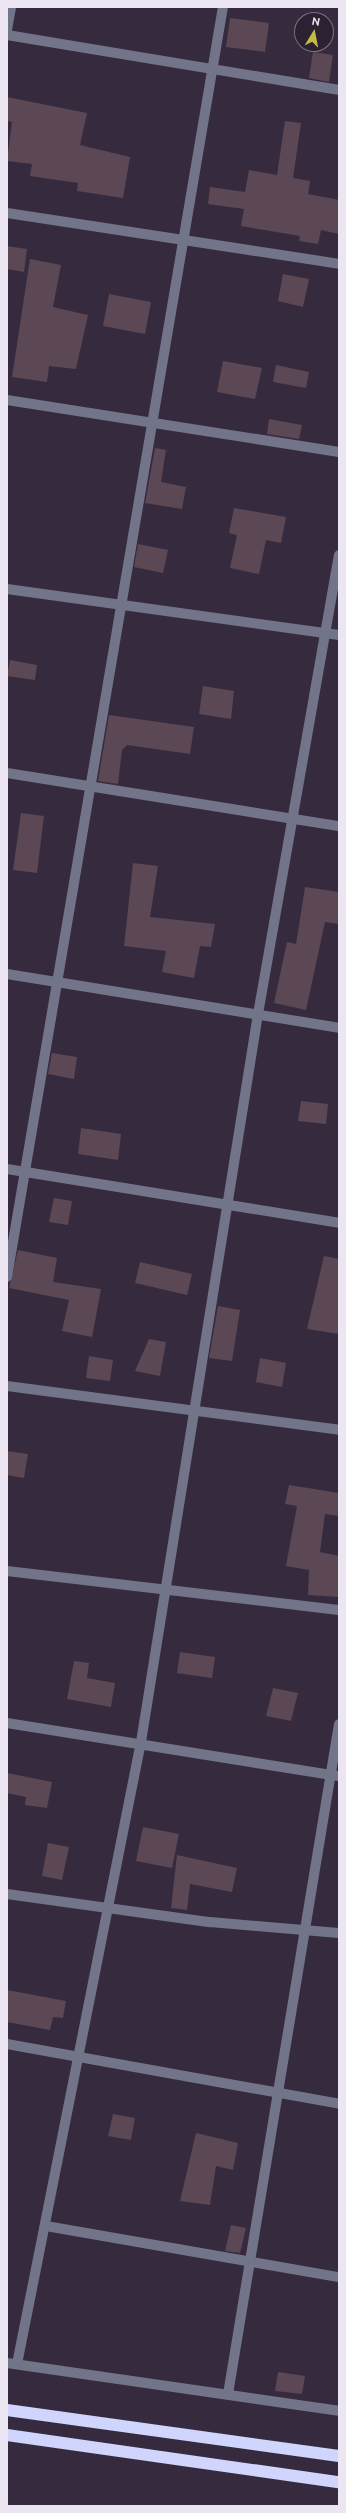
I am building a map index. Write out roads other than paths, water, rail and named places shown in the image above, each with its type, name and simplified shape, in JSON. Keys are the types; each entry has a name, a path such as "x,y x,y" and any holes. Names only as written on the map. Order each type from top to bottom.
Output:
{"highway":[{"path":"7,2410 339,2456"},
{"path":"7,2435 339,2482"}],"street":[{"path":"7,30 11,7"},
{"path":"7,1277 23,1172 91,786 150,424 223,7"},
{"path":"7,35 339,90"},
{"path":"7,212 339,264"},
{"path":"7,400 150,424 339,452"},
{"path":"339,555 294,818 258,1014 192,1412 141,1742 81,2055 46,2226 12,2363 339,2411"},
{"path":"7,589 339,635"},
{"path":"7,773 339,826"},
{"path":"7,974 57,980 339,1028"},
{"path":"7,1169 227,1203 339,1223"},
{"path":"7,1386 192,1412 339,1430"},
{"path":"7,1571 339,1610"},
{"path":"7,1723 141,1742 335,1776"},
{"path":"228,2394 280,2091 306,1928 335,1776 339,1724"},
{"path":"7,1894 210,1922 306,1928 339,1933"},
{"path":"7,2044 81,2055 280,2091 339,2104"},
{"path":"46,2226 339,2277"}]}
